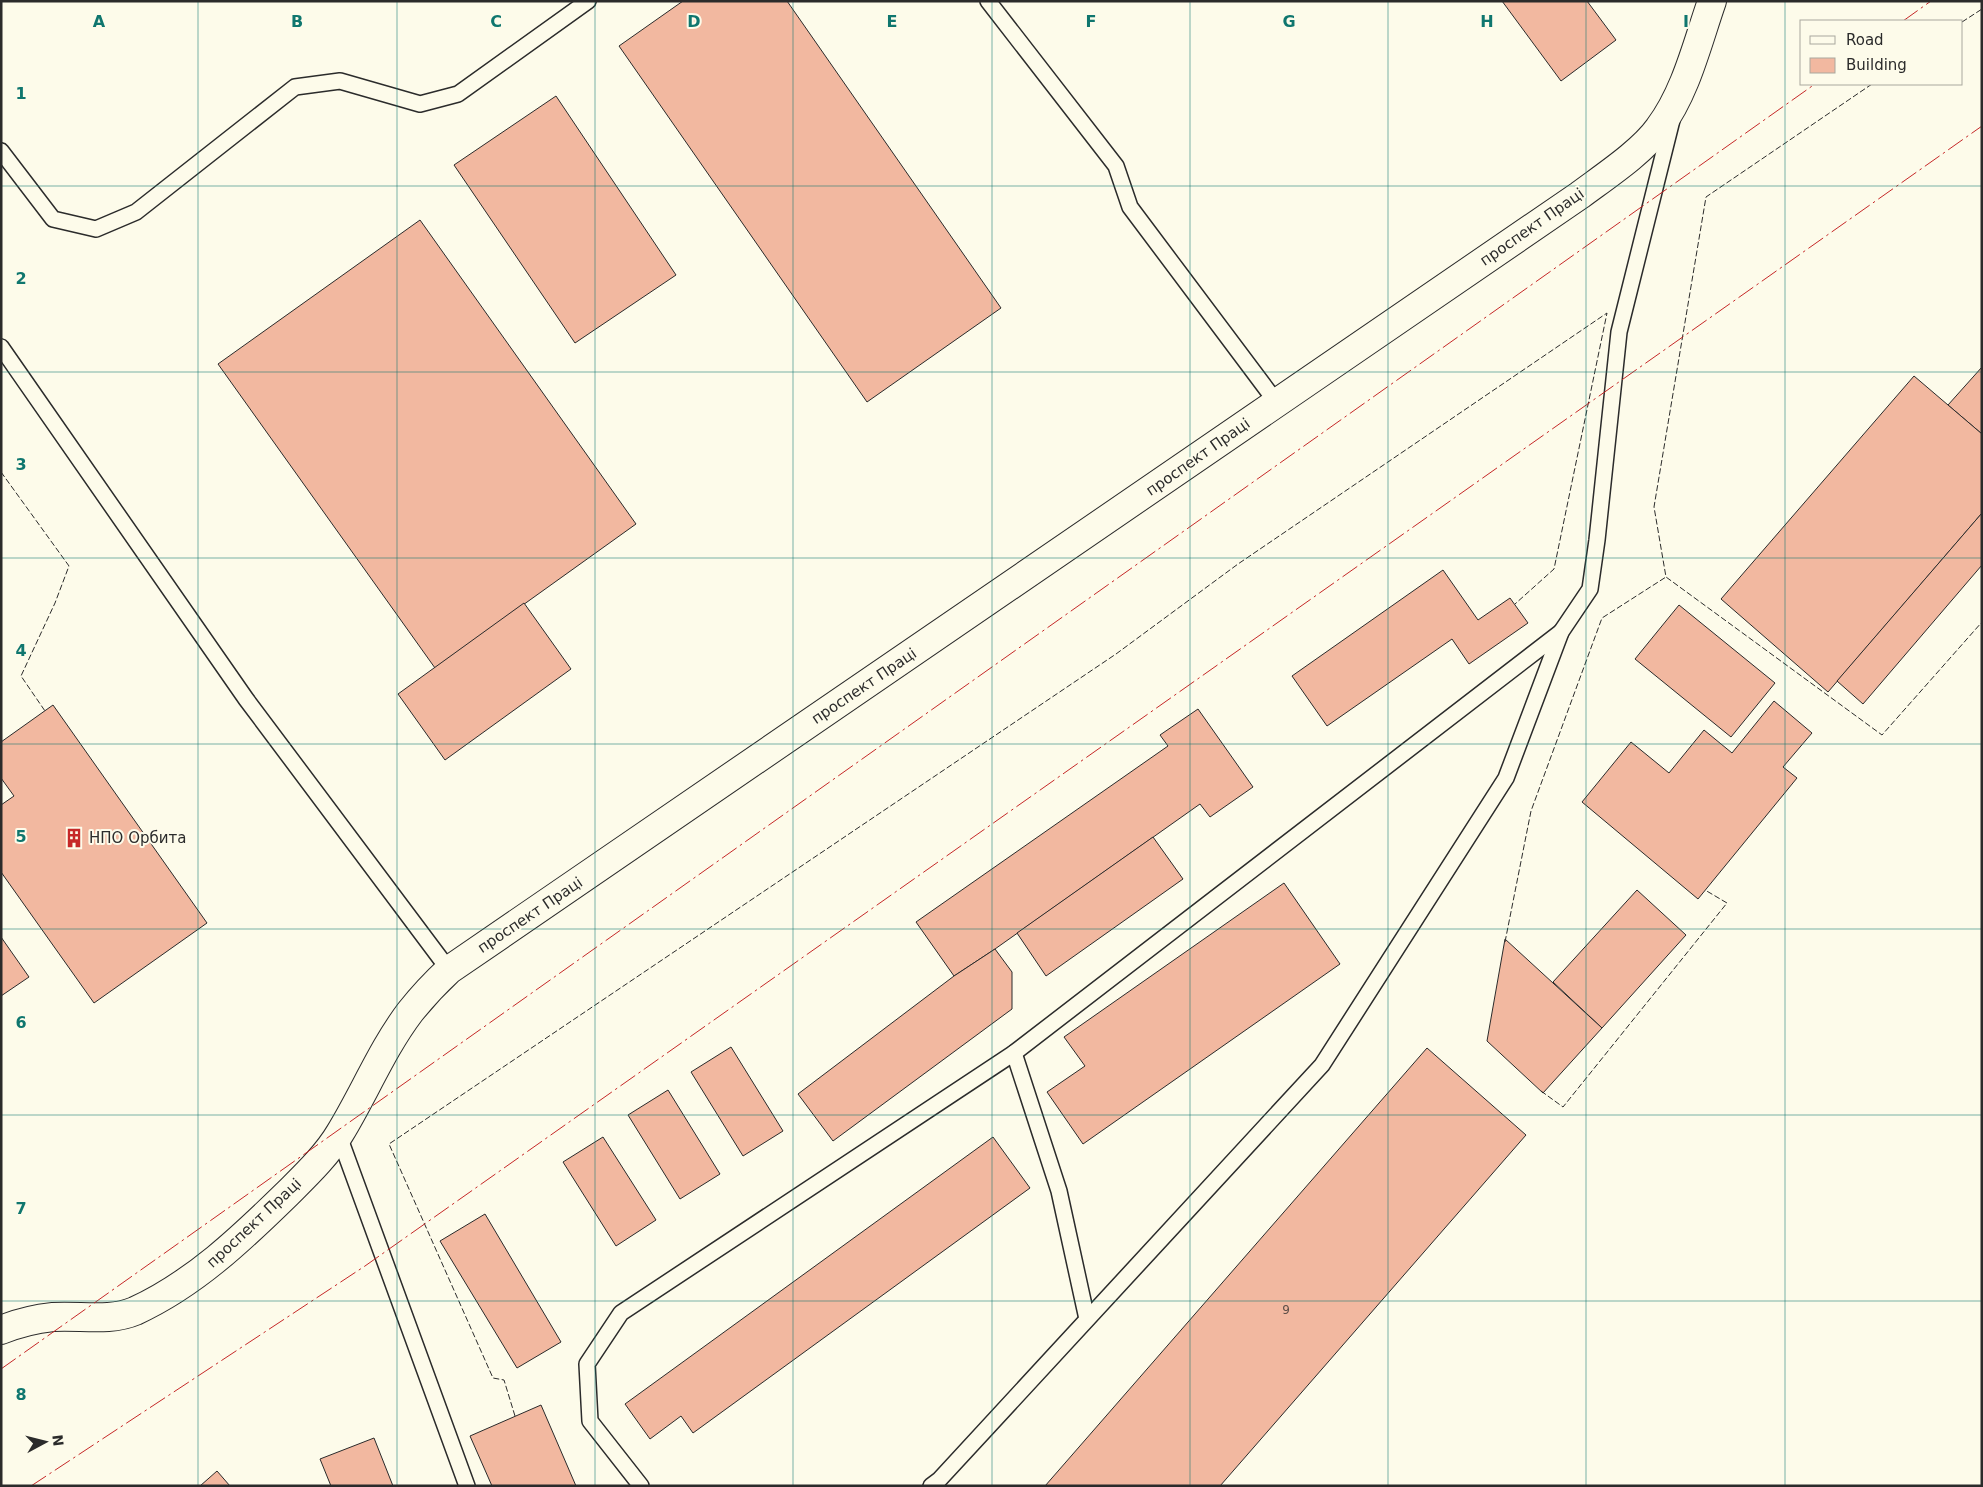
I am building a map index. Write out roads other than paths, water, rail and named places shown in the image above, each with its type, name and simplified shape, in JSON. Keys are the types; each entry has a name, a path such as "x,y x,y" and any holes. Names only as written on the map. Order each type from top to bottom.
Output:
{"street":[{"name":"проспект Праці","path":"1,1330 26,1320 54,1317 104,1318 133,1312 165,1295 202,1271 258,1223 307,1174 339,1136 384,1054 410,1012 449,970 1277,403 1580,194 1627,159 1658,130 1677,100 1712,1"}],"lane":[{"path":"1,151 53,219 96,229 136,212 295,87 340,81 420,104 458,94 588,1"},
{"path":"988,1 1116,166 1130,207 1277,403"},
{"path":"931,1486 939,1480 1322,1065 1506,778 1561,632 1590,589 1619,332 1677,100"},
{"path":"1,347 246,699 449,970"},
{"path":"641,1486 590,1421 587,1364 622,1312 1014,1054 1561,632"},
{"path":"1014,1054 1059,1191 1087,1319"},
{"path":"339,1136 468,1486"}],"place":[{"name":"НПО Орбита","path":"74,838"}]}
